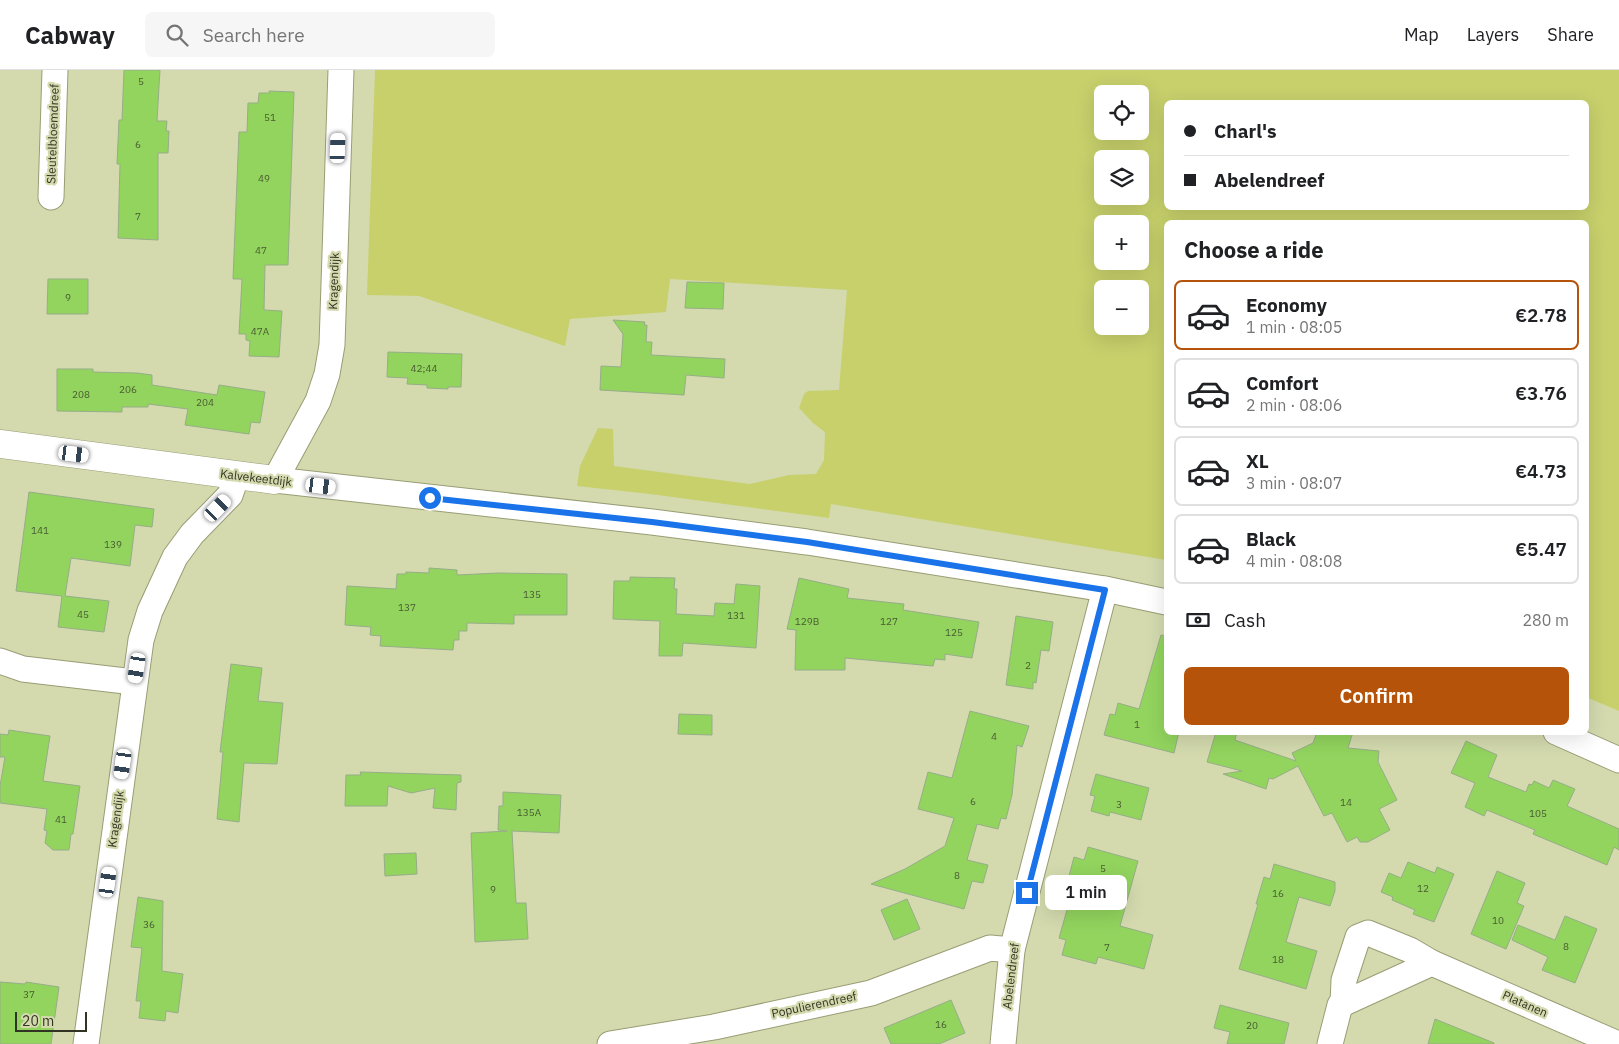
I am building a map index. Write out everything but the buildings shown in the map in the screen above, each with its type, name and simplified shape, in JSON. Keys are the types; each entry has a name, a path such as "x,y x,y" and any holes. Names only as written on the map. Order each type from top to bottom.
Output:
{"street":[{"name":"Sleutelbloemdreef","path":"51,197 55,70"},
{"name":"Kragendijk","path":"275,480 318,401 329,364 332,345 341,70"},
{"name":"Kalvekeetdijk","path":"0,444 275,480 652,522 798,541 1105,590 1164,602"},
{"name":"Kragendijk","path":"86,1044 141,640 150,611 175,557 192,534 230,495 237,475"},
{"name":"Abelendreef","path":"1003,1044 1012,950 1105,590"},
{"path":"0,661 22,669 134,682"},
{"path":"1563,735 1619,760"},
{"name":"Platanen","path":"1330,1044 1340,1005 1343,1004 1344,980 1358,937 1368,933 1410,950 1432,963 1618,1044"},
{"name":"Populierendreef","path":"610,1044 714,1035 871,993 990,948 1012,950"},
{"path":"1343,1004 1432,963"}],"green space":[{"path":"375,70 1619,70 1619,711 1589,698 1589,220 1164,220 1164,560 831,504 829,518 577,486 580,466 598,428 613,429 614,466 750,484 789,475 816,474 824,460 825,432 813,423 799,408 804,394 808,391 839,390 847,290 670,279 666,312 570,319 565,346 419,296 367,295"}],"route":[{"path":"430,498 652,522 807,542 1105,590 1027,893"}]}
